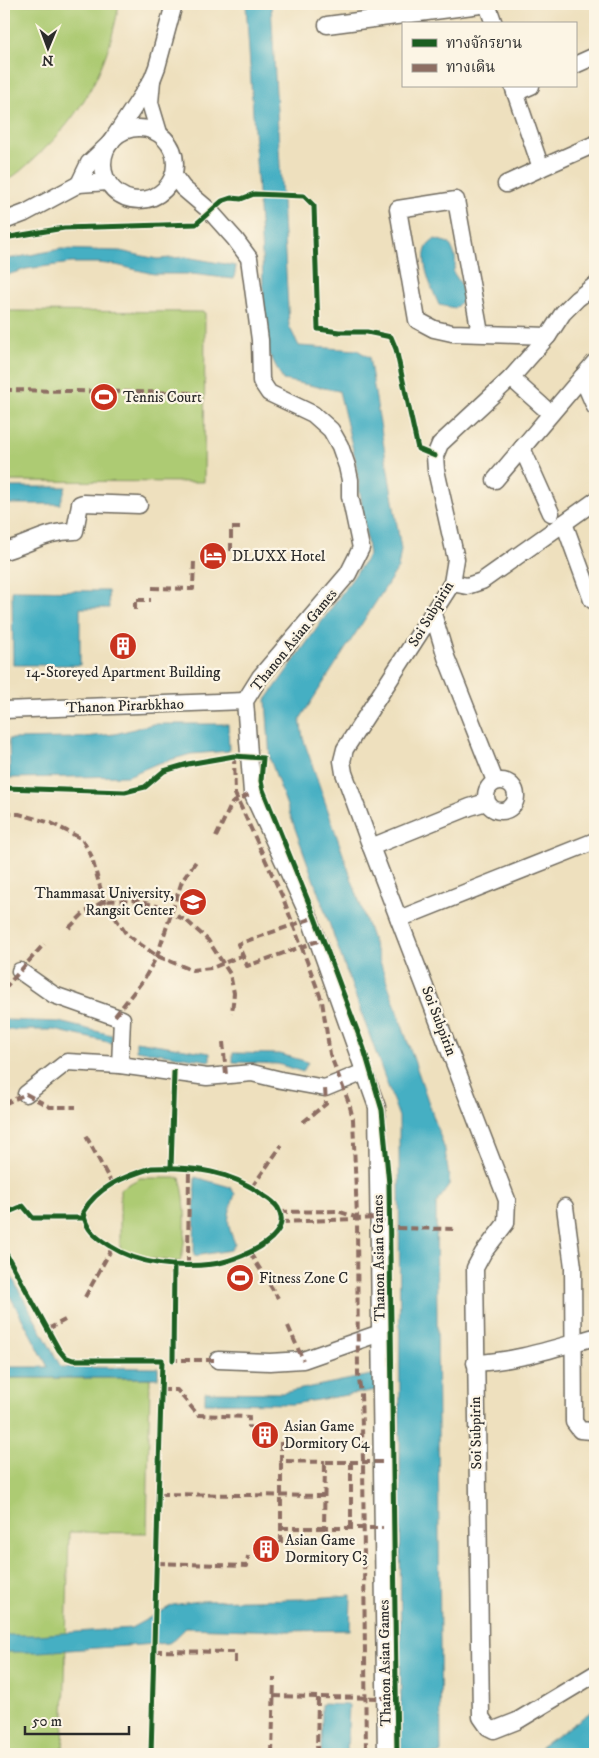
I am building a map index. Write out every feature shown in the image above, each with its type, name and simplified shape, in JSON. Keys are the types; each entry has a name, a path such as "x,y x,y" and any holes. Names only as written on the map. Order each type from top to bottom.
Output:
{"street":[{"path":"4,221 25,213 78,184 108,182 102,166 104,155 152,80 174,4"},
{"path":"327,25 488,4 493,22"},
{"path":"576,65 595,56"},
{"path":"152,80 150,103 159,133"},
{"path":"514,90 541,168"},
{"path":"78,184 89,163 115,136 125,130 148,128 159,133 168,141 174,152 176,164 174,176 159,195"},
{"path":"506,184 595,144"},
{"name":"Thanon Asian Games","path":"174,176 183,188 210,211 249,258 260,340 261,381 269,393 313,414 331,430 340,446 350,480 350,496 361,548 348,574 260,677 246,701 252,793 310,919 377,1107 386,1754"},
{"name":"Thanon Asian Games","path":"108,182 112,189 122,196 134,200 147,200 159,195 176,196 197,201"},
{"path":"480,333 456,200 398,209 417,320 434,329 452,333 548,336"},
{"name":"Soi Subpirin","path":"595,285 563,313 548,336 510,378 440,444 435,456 436,470 456,559 452,583 345,749 342,761 344,773 371,847 507,1200 506,1223 483,1253 475,1268 481,1717 488,1727 494,1730 517,1721 595,1674"},
{"path":"495,480 595,362"},
{"path":"582,377 595,407"},
{"path":"510,378 550,413"},
{"path":"522,448 557,518 592,600"},
{"path":"452,583 467,586 482,580 557,518 595,501"},
{"path":"4,551 60,530 75,531 78,508 84,502 139,505"},
{"path":"432,614 446,657 494,781"},
{"name":"Thanon Pirarbkhao","path":"4,710 246,701"},
{"path":"494,781 506,781 515,788 516,801 508,810 495,810 486,802 486,790 494,781"},
{"path":"371,847 486,802"},
{"path":"399,919 595,841"},
{"path":"20,971 54,995 122,1019 120,1065"},
{"path":"26,1094 67,1062 120,1065 207,1077 252,1073 325,1088 364,1072"},
{"path":"564,1207 573,1267 574,1422 580,1430 592,1431 595,1429"},
{"path":"218,1360 270,1362 303,1360 380,1333"},
{"path":"475,1363 499,1362 531,1356 595,1337"}],"green space":[{"path":"4,4 119,4 101,68 81,106 37,156 4,182"},
{"name":"Tennis Court","path":"4,311 205,312 204,482 4,481"},
{"path":"140,1178 180,1178 184,1197 185,1220 184,1243 180,1262 139,1257 120,1250 120,1189"},
{"path":"4,1378 150,1378 147,1533 69,1532 63,1754 4,1754"}],"water":[{"path":"246,4 271,4 289,326 299,346 357,350 369,357 401,549 398,568 300,719 303,738 445,1150 450,1184 436,1204 441,1754 401,1754 399,1117 270,759 266,700 369,555 355,458 339,391 283,380 265,345 262,255"},
{"path":"435,239 449,243 454,254 456,261 453,272 461,284 463,300 455,308 439,305 428,276 425,253 428,246"},
{"path":"61,249 120,251 157,259 186,257 236,266 234,279 192,274 154,274 116,265 98,263 71,263 26,269 4,276 4,259"},
{"path":"4,487 66,487 60,504 4,504"},
{"path":"12,590 108,591 109,608 80,608 80,665 13,665"},
{"path":"153,724 228,724 229,751 191,754 156,764 128,776 10,778 9,739 74,738 115,734"},
{"path":"4,1021 59,1022 112,1035 112,1043 54,1030 4,1030"},
{"path":"136,1041 210,1053 210,1061 136,1050"},
{"path":"233,1053 280,1054 308,1062 303,1072 278,1064 233,1062"},
{"path":"195,1177 230,1187 235,1194 229,1218 230,1229 235,1243 231,1250 194,1256"},
{"path":"4,1263 61,1367 158,1368 158,1378 4,1378 4,1367 48,1367 4,1285"},
{"path":"376,1374 377,1390 293,1404 205,1403 205,1392 282,1393"},
{"path":"351,1595 350,1630 285,1631 186,1628 169,1643 39,1652 4,1652 4,1635 36,1635 131,1628 173,1605 198,1601 301,1599"},
{"path":"322,1704 349,1705 347,1754 321,1754"},
{"path":"595,1709 595,1754 531,1754"}],"marked path":[{"path":"4,390 198,393"},
{"path":"231,551 231,528 240,528"},
{"path":"152,588 193,589 194,561"},
{"path":"135,610 135,600 151,600"},
{"path":"234,756 235,794 283,898 322,1001 330,1054 349,1103 353,1119 357,1217 358,1374 361,1393 363,1462 366,1754"},
{"path":"216,837 232,803 252,793"},
{"path":"4,814 19,814 51,823 82,839 91,855 104,901 127,935 157,956 192,970 212,968 243,955"},
{"path":"115,1016 144,979 157,956 182,881 197,860"},
{"path":"69,928 84,913 104,901 133,900 157,906 187,921 208,940 230,974 234,993 232,1013"},
{"path":"310,919 238,944 247,966 318,941"},
{"path":"4,989 44,944"},
{"path":"223,1042 226,1075"},
{"path":"303,1122 326,1104 325,1088"},
{"path":"4,1104 26,1094 50,1107 76,1107"},
{"path":"86,1136 112,1184"},
{"path":"252,1187 282,1145"},
{"path":"188,1265 189,1168"},
{"path":"280,1212 337,1211 355,1217"},
{"path":"281,1222 378,1218 390,1228 454,1229"},
{"path":"85,1297 112,1248"},
{"path":"250,1253 278,1298"},
{"path":"48,1329 65,1320"},
{"path":"288,1326 303,1360"},
{"path":"170,1360 218,1360"},
{"path":"161,1390 177,1390 198,1415 249,1417 249,1428"},
{"path":"281,1442 281,1461 325,1462"},
{"path":"281,1461 281,1543"},
{"path":"382,1462 325,1462 324,1528 383,1528"},
{"path":"351,1462 351,1529"},
{"path":"160,1494 324,1496"},
{"path":"281,1528 324,1528"},
{"path":"157,1563 247,1566 248,1556"},
{"path":"154,1651 235,1652 235,1664"},
{"path":"272,1754 274,1678"},
{"path":"273,1696 318,1697"},
{"path":"317,1754 318,1697 385,1698"}],"cycle path":[{"path":"4,238 64,228 196,224 222,201 231,198 241,199 254,194 304,196 314,206 318,329 339,332 367,332 391,337 396,349 418,449 435,456"},
{"path":"4,788 125,792 145,787 164,771 188,764 234,756 263,758 261,781 263,790 315,918 364,1049 382,1110 389,1184 397,1754"},
{"path":"171,1168 174,1072"},
{"path":"152,1168 182,1168 211,1172 225,1175 251,1187 277,1206 281,1219 279,1229 271,1239 248,1253 213,1264 187,1266 160,1264 121,1252 105,1243 92,1232 86,1224 83,1212 89,1203 104,1189 122,1179 152,1168"},
{"path":"4,1214 23,1206 33,1218 84,1218"},
{"path":"4,1250 59,1350 65,1357 73,1360 162,1360 151,1754"},
{"path":"173,1360 174,1265"}],"place":[{"name":"Tennis Court","path":"104,397"},
{"name":"DLUXX Hotel","path":"213,556"},
{"name":"14-Storeyed Apartment Building","path":"123,646"},
{"name":"Thammasat University, Rangsit Center","path":"193,902"},
{"name":"Fitness Zone C","path":"240,1278"},
{"name":"Asian Game Dormitory C4","path":"265,1435"},
{"name":"Asian Game Dormitory C3","path":"266,1549"}]}
